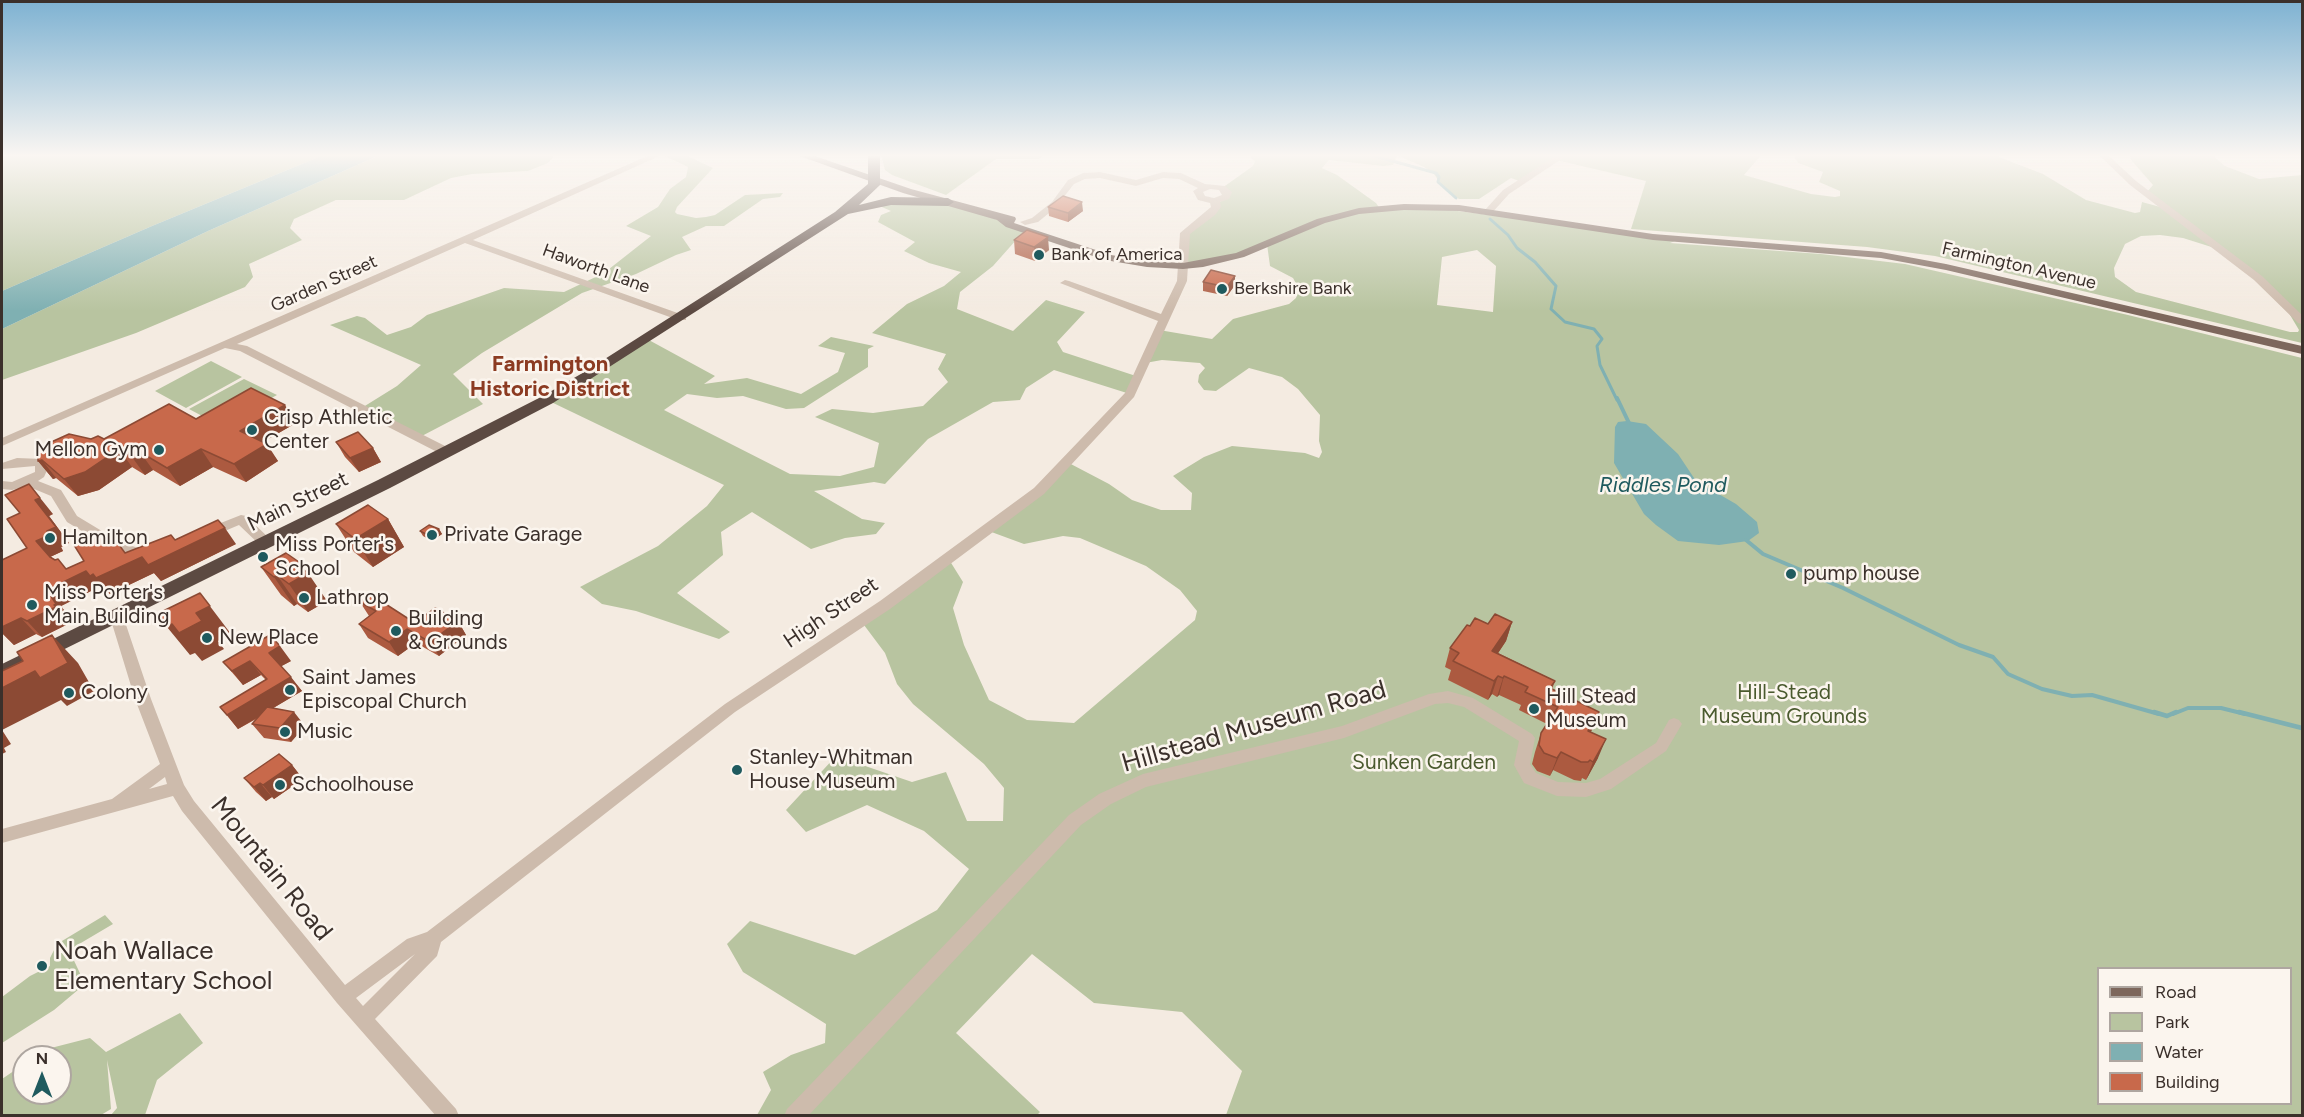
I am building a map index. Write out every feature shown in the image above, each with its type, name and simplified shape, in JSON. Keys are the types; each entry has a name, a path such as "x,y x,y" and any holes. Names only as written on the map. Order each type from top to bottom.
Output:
{"highway":[{"name":"Main Street","path":"2,673 266,543 547,400 682,318 851,206"},
{"path":"840,215 872,206"}],"main road":[{"name":"Farmington Avenue","path":"962,206 1001,218 1025,222 1114,252 1123,258"},
{"name":"Farmington Avenue","path":"1001,218 1010,225 1109,258 1183,266 1203,264 1240,255 1321,221 1359,211 1426,207 1488,212 1653,237 1849,252 1900,259 2302,350"}],"street":[{"name":"Garden Street","path":"244,342 540,206"},
{"path":"1025,222 1035,220 1052,206"},
{"name":"High Street","path":"343,997 413,945 433,938 730,708 885,605 1039,491 1130,394 1182,281 1185,233 1212,213 1216,206"},
{"path":"1488,212 1493,206"},
{"path":"2163,206 2258,278 2302,321"},
{"name":"Haworth Lane","path":"465,240 682,318"},
{"path":"1065,283 1164,319"},
{"path":"2,442 225,345 244,342 447,452"},
{"path":"2,485 12,486 28,481 40,474 43,466 38,462 17,462 3,466"},
{"path":"28,481 56,493 72,519 115,545 137,553 167,549"},
{"path":"198,537 241,519 266,543"},
{"name":"Mountain Road","path":"117,617 143,699 177,788 188,806 343,997 448,1116"},
{"name":"Hillstead Museum Road","path":"794,1116 1075,820 1105,799 1143,781 1344,732 1434,699 1448,697 1468,702 1527,738 1522,765 1530,778 1557,789 1586,790 1600,787 1661,747 1674,724"},
{"path":"110,808 169,766"},
{"path":"2,836 177,788"},
{"name":"High Street","path":"363,1019 431,950 433,938"}],"green space":[{"path":"2,206 200,206 152,226 2,291"},
{"path":"264,206 322,206 294,219 290,228 302,240 249,264 253,277 245,287 136,333 2,380 2,329"},
{"path":"678,206 675,212 677,214 696,218 715,215 728,206 753,206 724,226 706,226 682,237 691,250 636,274 582,293 482,353 453,374 483,404 418,438 360,409 397,386 421,365 330,325 357,316 365,318 387,335 411,327 427,315 504,288 564,292 604,273 651,236 626,226 658,207"},
{"path":"880,206 959,206 1025,230 993,266 960,292 957,309 1013,331 1046,300 1085,312 1057,342 1063,352 1139,377 1130,394 1054,370 1026,388 1020,400 993,402 928,439 885,484 874,482 814,491 862,519 885,523 876,534 845,538 811,549 752,512 721,532 723,555 677,593 730,632 719,639 636,611 602,604 580,587 658,546 707,506 724,485 547,400 647,339 715,376 704,384 747,378 801,394 838,372 845,353 818,346 831,337 874,346 868,349 868,367 804,408 786,409 743,396 717,398 687,394 664,410 790,474 840,476 874,467 879,443 815,417 832,409 873,413 923,406 948,382 938,369 946,354 872,333 907,304 944,286 961,272 929,263 904,251 915,242 878,222 881,215 891,211"},
{"name":"Hill-Stead Museum Grounds","path":"1216,206 1378,206 1380,209 1426,207 1680,239 1670,243 1821,254 1905,264 2302,358 2302,1115 1226,1115 1242,1071 1182,1012 1094,1003 1032,954 956,1033 1040,1112 1037,1115 757,1115 771,1090 763,1072 791,1055 825,1043 826,1024 743,972 727,944 750,921 855,955 937,910 969,869 924,831 867,805 806,832 786,810 836,756 912,782 946,772 967,821 1003,821 1004,788 984,764 913,704 897,684 885,653 861,621 948,558 963,582 953,608 964,645 989,700 1027,720 1074,723 1195,620 1197,611 1180,590 1146,566 1080,538 1063,536 1024,544 986,530 1067,462 1109,484 1132,500 1161,510 1191,510 1192,493 1173,476 1204,457 1232,446 1305,453 1319,458 1322,452 1319,441 1320,415 1298,389 1282,377 1249,368 1216,391 1204,390 1198,382 1199,375 1205,368 1200,363 1162,360 1145,363 1159,330 1212,339 1233,319 1289,304 1296,298 1299,289 1293,278 1270,266 1267,244 1240,255 1183,266 1183,240","holes":["1477,250 1496,266 1493,312 1437,305 1442,257"]},
{"name":"Hill-Stead Museum Grounds","path":"1638,206 2109,206 2135,213 2140,212 2141,206 2164,208 2162,206 2302,206 2302,343 1935,256 1867,247 1631,229","holes":["2160,235 2183,238 2221,250 2280,298 2299,330 2298,332 2290,332 2136,292 2115,277 2114,268 2125,244 2141,236"]},
{"path":"211,361 242,377 186,408 155,391"},
{"path":"244,379 277,395 221,426 189,409"},
{"path":"105,915 113,924 69,950 85,984 54,1010 2,1043 2,997 30,976 50,966 50,958 57,944"},
{"path":"180,1013 203,1043 157,1080 145,1115 111,1115 117,1108 107,1060 111,1109 101,1115 2,1115 2,1079 12,1072 12,1105 72,1105 72,1045 63,1045 90,1038 106,1052"}],"water":[{"path":"200,206 264,206 2,329 2,291"},
{"name":"Riddles Pond","path":"1618,422 1646,424 1678,454 1696,481 1736,504 1757,522 1759,533 1748,541 1719,545 1678,541 1656,525 1644,514 1614,463 1615,427"}],"building":[{"path":"1049,206 1077,206 1068,213"},
{"path":"1027,230 1048,237 1034,247 1014,240"},
{"path":"1211,270 1235,276 1227,287 1203,282"},
{"path":"251,388 285,405 240,431 267,444 234,464 201,449 167,468 140,452 132,457 119,449 85,472 64,479 42,460 38,461 38,448 69,434 91,439 98,436 104,439 169,404 196,419"},
{"path":"358,432 373,448 350,458 336,442"},
{"path":"29,484 40,498 35,500 56,527 47,531 50,535 36,541 50,557 58,559 66,569 84,561 74,545 97,535 105,537 111,545 117,542 125,553 171,535 175,540 218,520 225,528 148,565 142,557 96,578 93,574 90,576 86,571 47,590 56,607 27,621 21,618 2,627 2,560 27,548 7,519 20,513 5,495"},
{"path":"368,505 388,519 355,539 336,524"},
{"path":"429,525 439,529 430,536 420,531"},
{"path":"286,553 299,562 296,564 308,573 289,584 277,575 274,577 261,567"},
{"path":"200,593 210,606 196,613 202,621 179,633 172,624 167,627 157,614"},
{"path":"370,594 415,623 435,608 458,621 430,642 407,629 389,642 359,624 376,611 360,602"},
{"path":"1495,614 1512,622 1492,651 1555,681 1550,688 1599,712 1588,731 1606,739 1593,762 1590,760 1581,762 1561,752 1557,758 1544,753 1539,745 1541,733 1558,707 1525,692 1528,687 1504,676 1503,678 1498,676 1494,681 1453,661 1459,653 1450,648 1467,625 1470,626 1475,618 1488,624"},
{"path":"52,635 68,663 40,678 35,671 2,688 2,671 23,661 17,652"},
{"path":"270,635 280,646 269,653 291,677 227,715 220,707 267,679 250,661 232,671 223,662"},
{"path":"267,707 294,712 280,728 252,724"},
{"path":"279,754 292,765 263,785 260,783 254,787 244,778"}],"waterway":[{"path":"1490,219 1508,235 1517,248 1535,262 1556,286 1551,309 1565,322 1594,329 1602,339 1597,346 1600,365 1617,400"},
{"path":"1617,398 1629,423"},
{"path":"1746,540 1763,554 1843,588 1959,645 1993,657 2008,674 2042,689 2072,696 2092,695 2159,714"},
{"path":"2173,714 2188,708 2221,708 2245,714"},
{"path":"2154,712 2167,716 2176,712"},
{"path":"2239,712 2302,728"}],"place":[{"name":"Bank of America","path":"1039,255"},
{"name":"Berkshire Bank","path":"1222,289"},
{"name":"Crisp Athletic Center","path":"252,430"},
{"name":"Mellon Gym","path":"159,450"},
{"name":"Private Garage","path":"432,535"},
{"name":"Hamilton","path":"50,538"},
{"name":"Miss Porter's School","path":"263,557"},
{"name":"pump house","path":"1791,574"},
{"name":"Lathrop","path":"304,598"},
{"name":"Miss Porter's Main Building","path":"32,605"},
{"name":"Building & Grounds","path":"396,631"},
{"name":"New Place","path":"207,638"},
{"name":"Saint James Episcopal Church","path":"290,690"},
{"name":"Colony","path":"69,693"},
{"name":"Hill Stead Museum","path":"1534,709"},
{"name":"Music","path":"285,732"},
{"name":"Stanley-Whitman House Museum","path":"737,770"},
{"name":"Schoolhouse","path":"280,785"},
{"name":"Noah Wallace Elementary School","path":"42,966"}],"district":[{"name":"Farmington Historic District","path":"550,378"}],"park label":[{"name":"Sunken Garden","path":"1424,763"}]}
